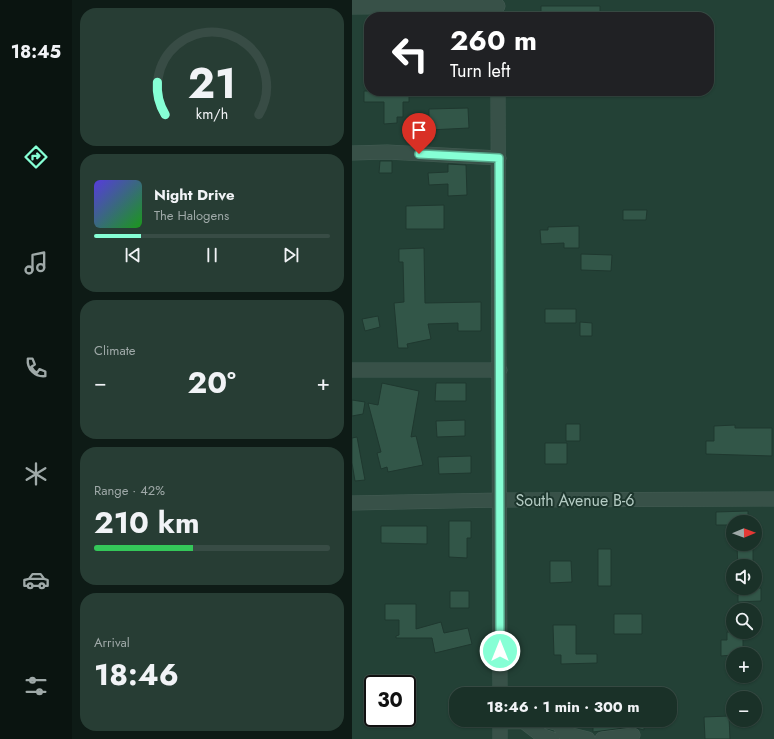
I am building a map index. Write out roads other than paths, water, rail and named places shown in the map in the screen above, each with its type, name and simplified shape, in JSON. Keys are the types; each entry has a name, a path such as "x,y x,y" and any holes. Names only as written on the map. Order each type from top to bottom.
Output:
{"street":[{"path":"352,7 498,8"},
{"path":"498,96 500,687"},
{"path":"352,153 387,152 499,158"},
{"path":"352,370 500,370"},
{"name":"South Avenue B-6","path":"352,503 500,500 774,500"},
{"path":"500,727 500,739"},
{"path":"562,727 563,728 558,737 588,739"},
{"path":"602,739 633,735"}]}
